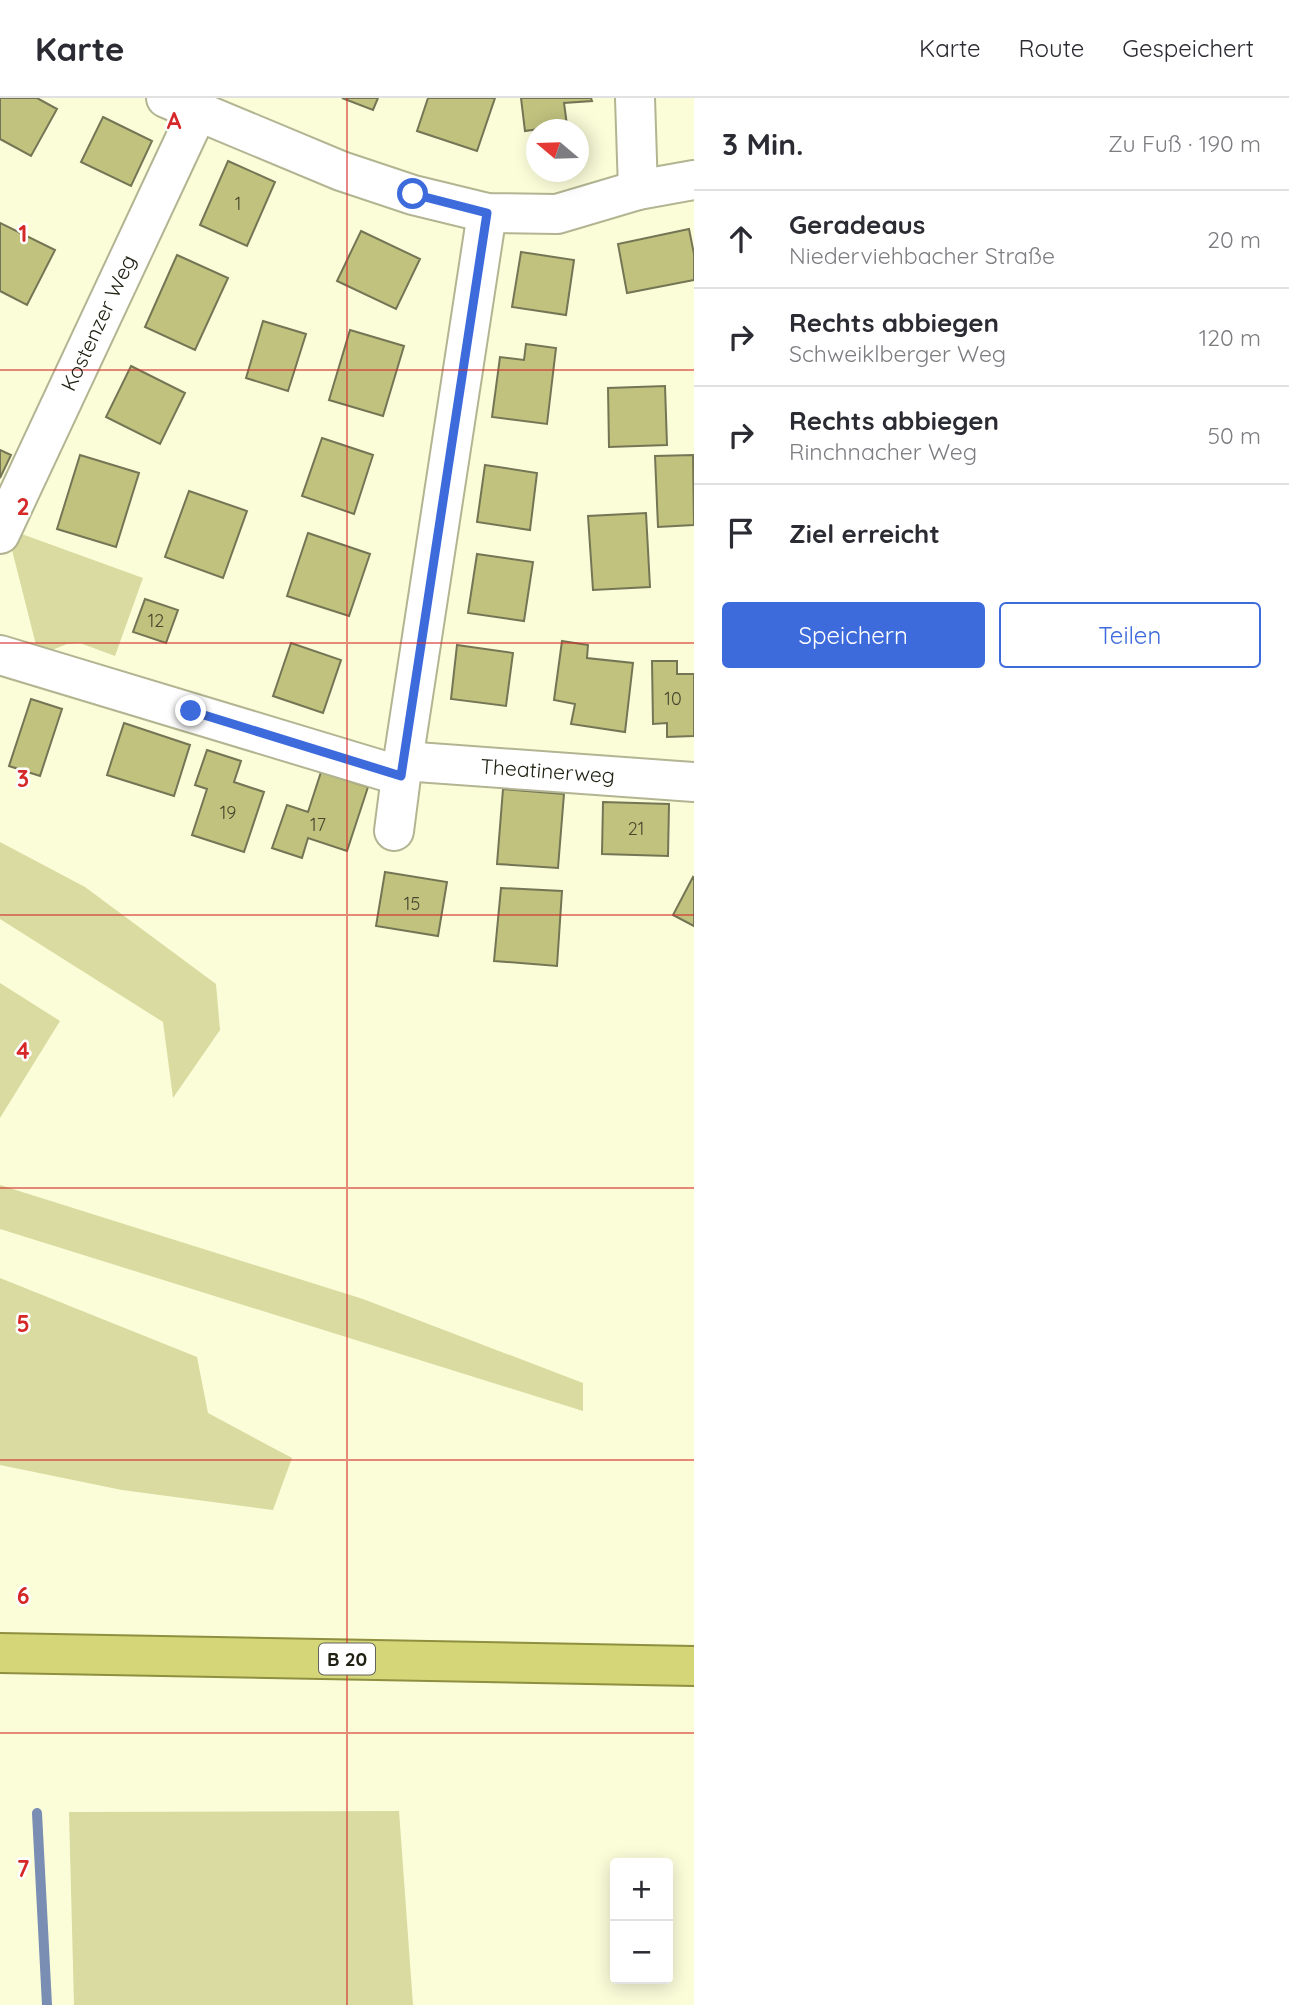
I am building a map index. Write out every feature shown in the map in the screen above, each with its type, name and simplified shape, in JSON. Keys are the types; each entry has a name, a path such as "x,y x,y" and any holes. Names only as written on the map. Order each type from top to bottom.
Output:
{"highway":[{"name":"B 20","path":"0,1653 694,1666"}],"street":[{"path":"635,98 638,190"},
{"path":"182,105 341,171 413,194 487,213 557,214 638,190 694,180"},
{"name":"Kostenzer Weg","path":"0,534 182,105"},
{"path":"394,831 487,213"},
{"name":"Theatinerweg","path":"0,655 402,768 694,782"}],"green space":[{"path":"19,533 143,578 115,656 80,643 67,644 52,650 36,645 12,550"},
{"path":"0,842 85,887 216,984 220,1030 173,1098 163,1022 0,919"},
{"path":"0,983 60,1021 0,1118"},
{"path":"0,1185 363,1299 583,1383 583,1411 0,1229"},
{"path":"0,1278 197,1357 208,1413 292,1458 273,1510 122,1490 0,1465"},
{"path":"399,1811 413,2005 74,2005 69,1812"}],"building":[{"path":"0,98 37,98 57,109 31,156 0,139"},
{"path":"342,98 378,98 373,110"},
{"path":"428,98 495,98 477,151 417,131"},
{"path":"521,98 591,98 592,101 564,103 566,119 526,119 525,131"},
{"path":"103,117 152,141 131,186 81,162"},
{"path":"228,161 275,182 247,246 200,225"},
{"path":"0,223 55,250 27,305 0,291"},
{"path":"689,229 694,254 694,280 627,293 618,244"},
{"path":"361,231 420,259 396,309 337,281"},
{"path":"521,252 574,260 566,315 512,307"},
{"path":"177,255 228,278 195,350 145,327"},
{"path":"263,321 306,334 288,391 246,378"},
{"path":"350,330 404,346 383,416 329,400"},
{"path":"526,344 556,348 547,424 492,417 500,357 524,360"},
{"path":"131,366 185,393 160,444 106,417"},
{"path":"665,386 667,445 609,447 608,388"},
{"path":"322,438 373,455 354,514 302,496"},
{"path":"0,450 11,455 0,478"},
{"path":"80,455 139,473 116,547 57,529"},
{"path":"693,455 694,525 658,527 655,456"},
{"path":"485,465 537,473 530,530 477,522"},
{"path":"189,491 247,511 223,578 165,557"},
{"path":"646,513 650,587 593,590 588,516"},
{"path":"308,533 370,554 349,616 287,596"},
{"path":"477,554 533,562 524,621 468,613"},
{"path":"145,599 178,610 166,643 133,632"},
{"path":"562,641 588,645 587,658 633,663 625,732 571,724 575,704 554,700"},
{"path":"291,643 341,660 323,713 273,696"},
{"path":"457,645 513,653 506,706 451,699"},
{"path":"652,661 677,661 677,674 694,674 694,736 667,737 667,723 653,724"},
{"path":"31,699 62,709 40,776 9,766"},
{"path":"124,723 190,745 174,796 107,775"},
{"path":"207,750 241,761 234,782 264,792 244,852 192,835 207,789 195,785"},
{"path":"321,772 368,787 347,851 308,838 302,858 272,848 287,805 308,812"},
{"path":"503,789 564,794 558,868 497,864"},
{"path":"603,802 669,804 668,856 602,854"},
{"path":"385,872 447,882 438,936 376,926"},
{"path":"694,878 694,926 673,915"},
{"path":"501,888 562,891 557,966 494,961"}],"waterway":[{"path":"37,1813 47,2005"}],"route":[{"path":"191,711 401,776 487,213 413,194"}]}
